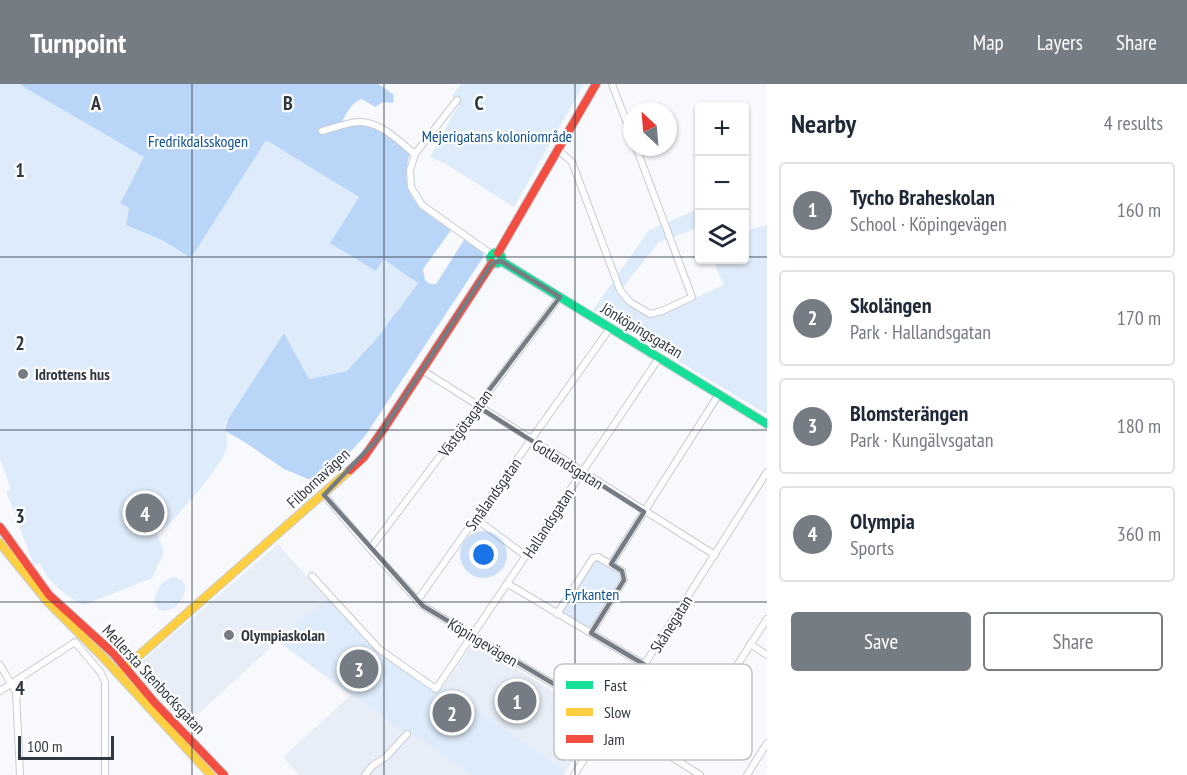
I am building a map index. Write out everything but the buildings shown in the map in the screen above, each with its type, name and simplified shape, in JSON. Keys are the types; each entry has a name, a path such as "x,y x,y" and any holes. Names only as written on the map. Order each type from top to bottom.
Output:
{"street":[{"name":"Filbornavägen","path":"118,674 324,495 364,457 496,258 596,84"},
{"path":"612,84 623,113"},
{"path":"457,100 415,153 409,176 412,191 416,199 434,215 496,258"},
{"path":"322,130 358,122 369,123 415,153"},
{"path":"558,150 572,162 620,290 630,302 650,314 692,297 639,156"},
{"name":"Jönköpingsgatan","path":"496,258 767,424"},
{"name":"Västgötagatan","path":"370,549 560,297"},
{"name":"Smålandsgatan","path":"417,601 610,328"},
{"name":"Hallandsgatan","path":"312,576 379,649 436,688 659,358"},
{"name":"Gotlandsgatan","path":"422,370 715,555"},
{"path":"611,564 719,394"},
{"name":"Skånegatan","path":"646,664 767,472"},
{"name":"Köpingevägen","path":"324,495 417,601 554,685"},
{"path":"476,519 526,556"},
{"name":"Mellersta Stenbocksgatan","path":"0,527 49,595 126,667 215,774"},
{"name":"Mellersta Stenbocksgatan","path":"0,543 48,602 215,774"},
{"path":"558,614 592,558 598,557 611,564 622,572 624,580 591,633"},
{"path":"507,584 643,664"},
{"path":"737,664 767,619"},
{"path":"0,691 75,642 101,673 105,682 105,775"},
{"path":"750,644 767,655"},
{"path":"0,665 16,692 20,775"},
{"path":"365,775 407,734"},
{"path":"747,775 767,743"},
{"name":"Skånegatan","path":"574,775 584,760"},
{"name":"Köpingevägen","path":"676,760 700,775"}],"highlighted area":[{"path":"501,261 560,297 477,406 644,512 611,564 622,571 624,580 591,633 645,665 611,718 423,606 324,495 375,442 492,263"}],"shaded area":[{"name":"Olympiaskolan","path":"278,544 327,599 187,724 147,679 141,662"},
{"path":"477,645 554,692 554,760 573,760 566,771 443,687 471,646"},
{"path":"351,695 374,709 399,731 408,731 471,775 299,775 283,757"}],"green space":[{"path":"0,84 20,84 144,157 120,202 129,208 126,225 164,241 191,258 266,139 359,197 330,243 380,265 382,259 418,282 377,338 347,371 309,379 284,333 226,422 227,445 219,463 175,518 166,526 156,530 164,552 152,578 83,605 52,583 40,563 34,565 6,491 11,489 0,459"},
{"name":"Fredrikdalsskogen","path":"19,84 378,84 393,94 393,103 383,102 375,107 362,99 354,103 340,129 352,125 369,126 384,133 410,152 407,180 413,199 451,230 423,269 425,280 430,284 436,284 464,240 481,251 484,256 365,436 318,483 284,469 225,431 228,419 284,333 309,379 347,371 377,338 418,283 383,259 376,271 330,243 359,197 266,140 191,258 164,241 126,225 129,208 120,203 144,157"},
{"name":"Mejerigatans koloniområde","path":"461,84 584,84 514,207 446,164 430,157 460,102 452,96"},
{"path":"695,211 695,229 659,242 624,286 621,297 650,318 724,285 715,264 749,264 749,230 767,225 767,414 593,310 649,230"},
{"name":"Fyrkanten","path":"598,560 620,573 621,578 592,626 587,628 563,614 563,610 593,561"},
{"path":"174,577 184,584 183,597 173,608 159,610 154,601 156,593 163,583"},
{"path":"328,598 377,652 437,694 443,687 566,771 563,775 471,775 408,731 399,731 374,709 348,693 279,642"}],"traffic: fast":[{"path":"496,252 502,258 496,264 490,258 496,252"},
{"path":"501,261 767,424"}],"traffic: slow":[{"path":"118,674 350,470"},
{"path":"0,543 48,602 103,657 211,775"}],"traffic: jam":[{"path":"498,253 596,84"},
{"path":"350,470 364,457 385,427 492,263"},
{"path":"0,527 49,595 113,653 155,703 224,775"}],"place":[{"name":"Idrottens hus","path":"23,374"},
{"name":"Olympia","path":"145,513"},
{"name":"Olympiaskolan","path":"229,635"},
{"name":"Blomsterängen","path":"359,669"},
{"name":"Tycho Braheskolan","path":"517,701"},
{"name":"Skolängen","path":"452,713"}]}
